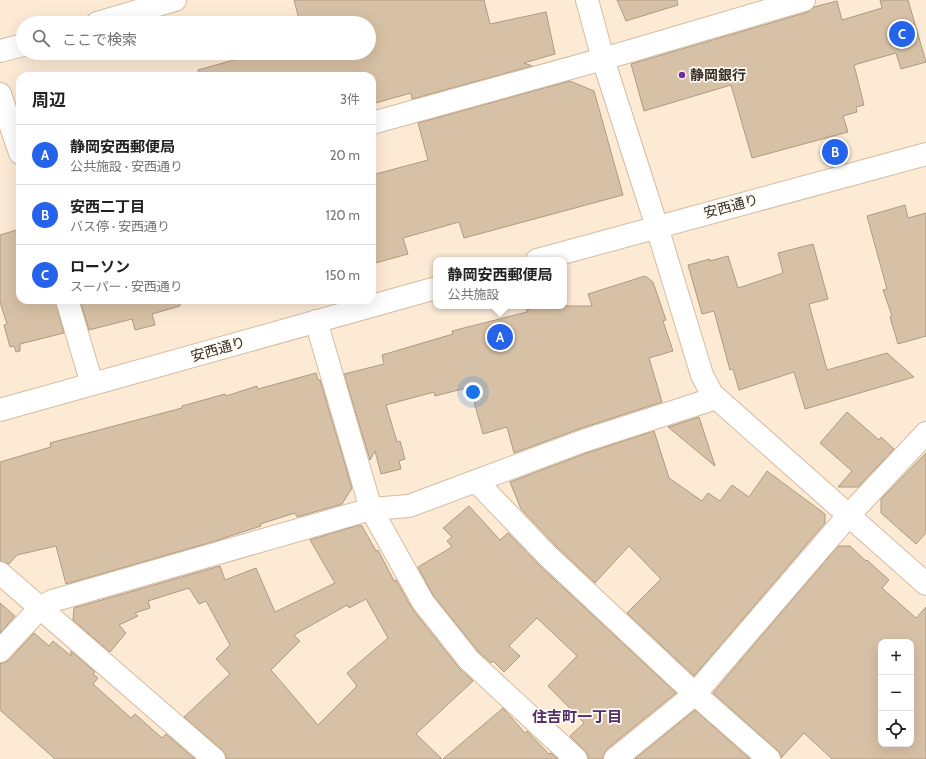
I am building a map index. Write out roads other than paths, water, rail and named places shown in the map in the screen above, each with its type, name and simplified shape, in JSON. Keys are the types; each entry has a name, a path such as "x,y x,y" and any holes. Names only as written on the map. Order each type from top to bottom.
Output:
{"street":[{"path":"120,16 175,0"},
{"path":"587,0 603,59 657,227 702,375 712,394 926,584"},
{"path":"376,122 603,59 804,0"},
{"path":"0,51 16,46"},
{"path":"0,94 16,141"},
{"name":"安西通り","path":"548,257 926,154"},
{"name":"安西通り","path":"0,410 433,289"},
{"path":"68,304 92,384"},
{"path":"316,321 371,509 423,602 469,660 576,759"},
{"path":"0,651 40,608 52,601 371,509 409,506 583,441 716,398"},
{"path":"616,759 695,694 848,516 926,433"},
{"path":"476,481 548,556 695,694 769,759"},
{"path":"0,573 214,759"}],"place":[{"name":"ローソン","path":"902,34"},
{"name":"静岡銀行","path":"682,75"},
{"name":"安西二丁目","path":"835,152"},
{"name":"静岡安西郵便局","path":"500,337"}],"district":[{"name":"住吉町一丁目","path":"577,717"}]}
